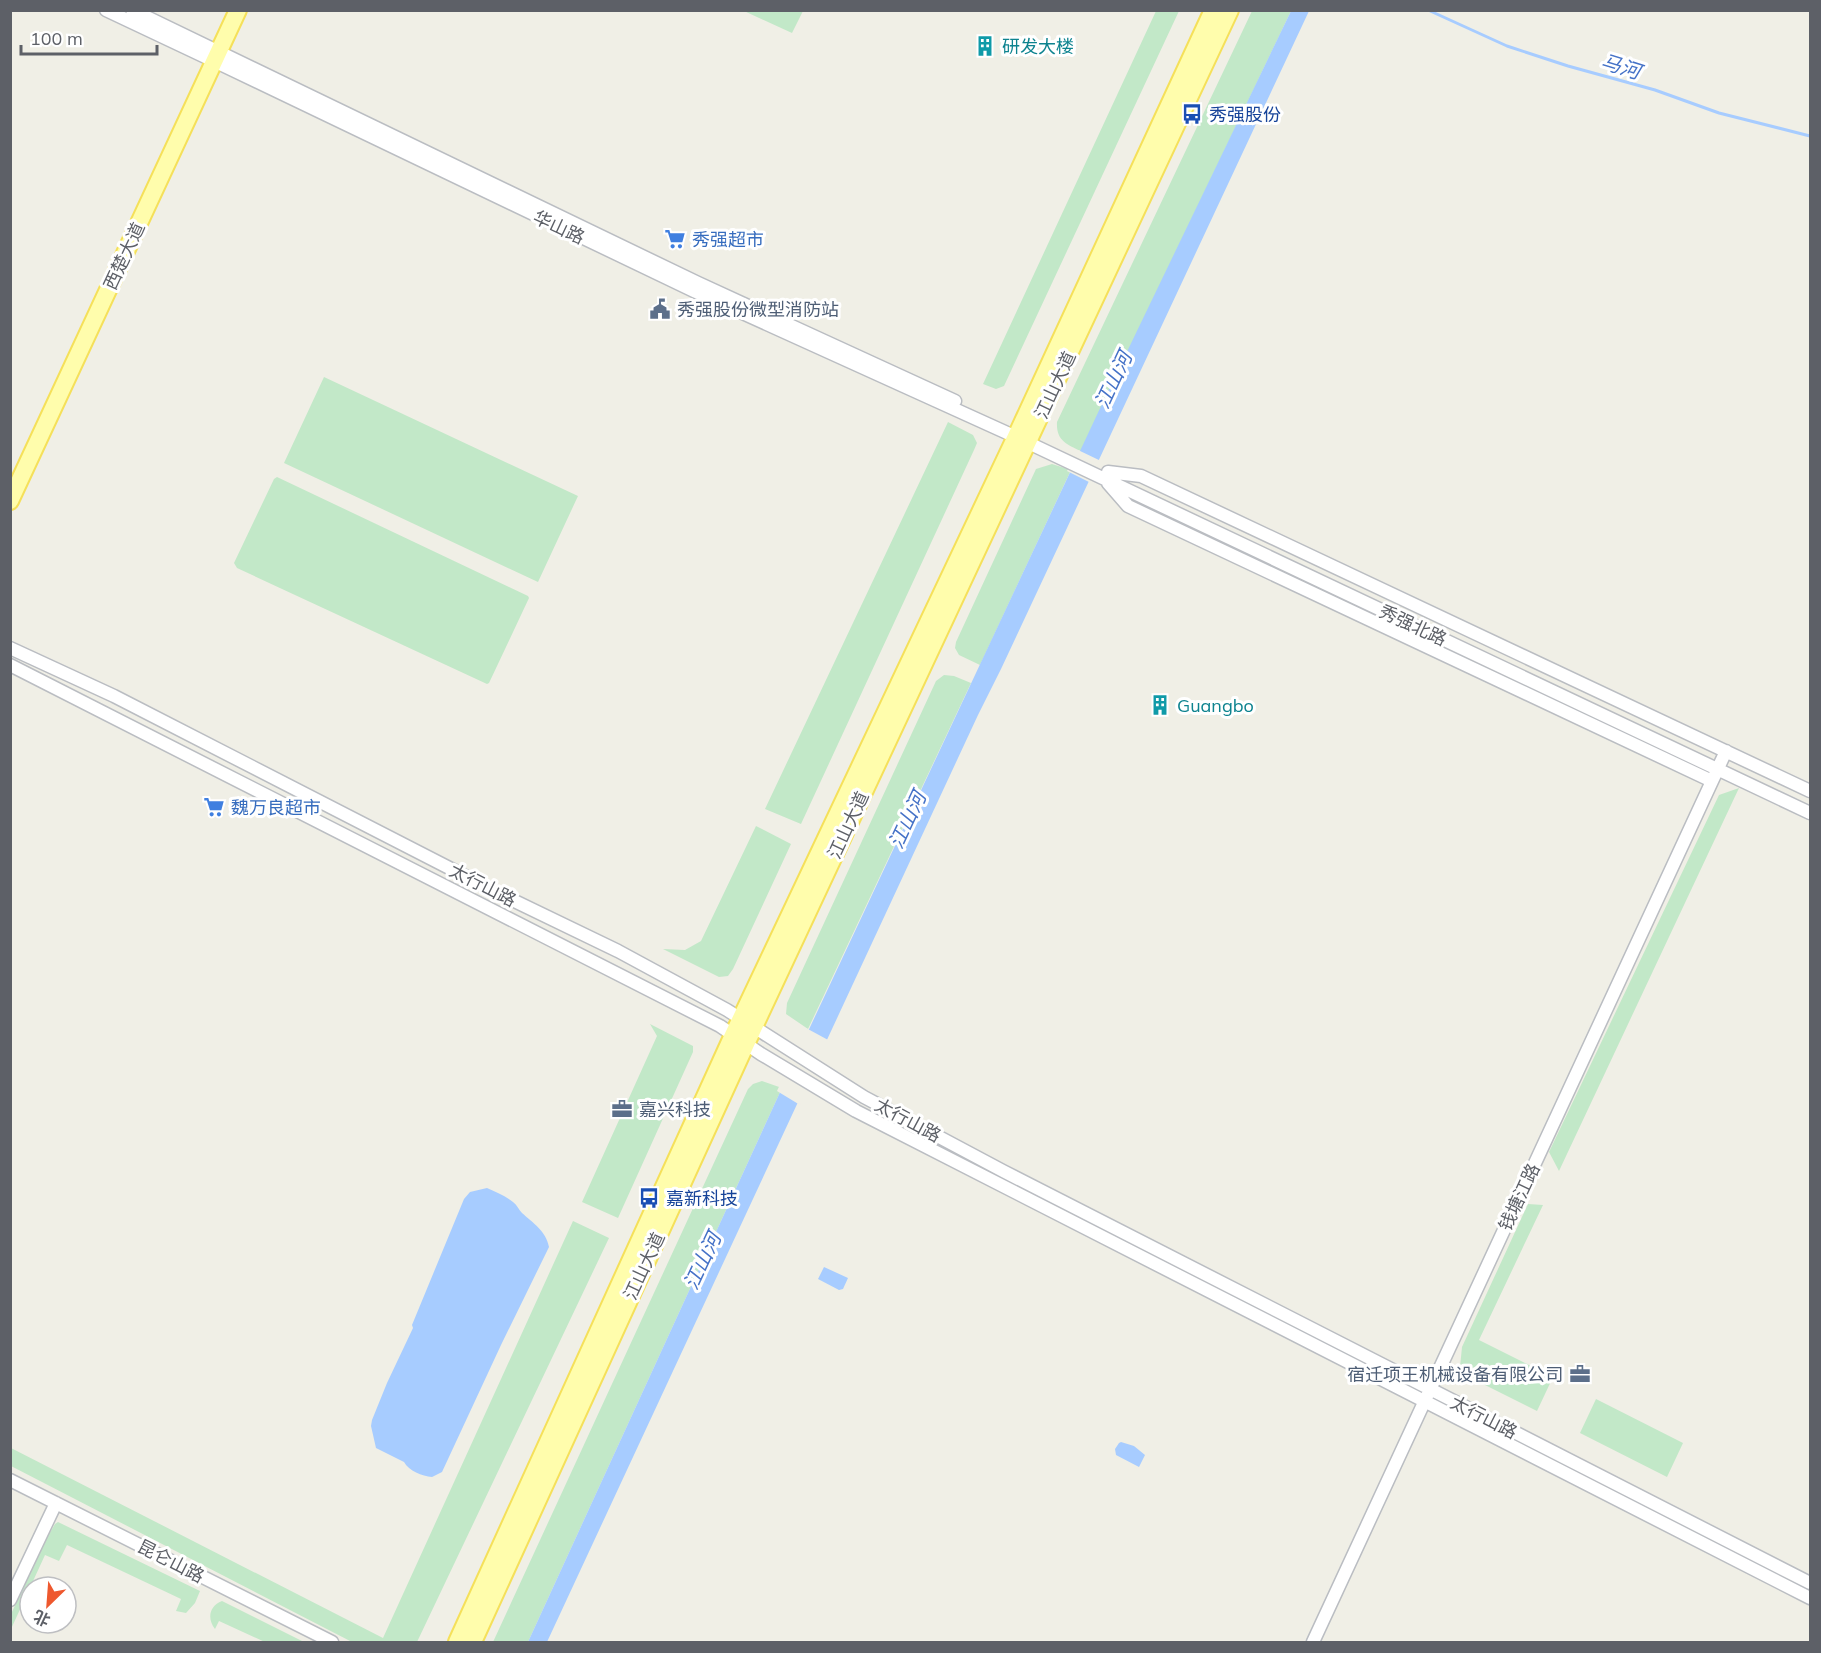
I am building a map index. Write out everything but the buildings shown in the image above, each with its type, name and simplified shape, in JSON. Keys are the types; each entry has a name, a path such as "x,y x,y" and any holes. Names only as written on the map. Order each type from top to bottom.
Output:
{"main road":[{"name":"西楚大道","path":"10,501 238,10"},
{"name":"江山大道","path":"1023,437 1213,10"},
{"name":"江山大道","path":"457,1642 1023,437 1230,10"},
{"name":"江山大道","path":"472,1642 739,1040"}],"street":[{"name":"华山路","path":"106,10 217,56"},
{"name":"华山路","path":"132,10 217,56 694,291 1023,437"},
{"name":"秀强北路","path":"1023,437 1719,766 1810,813"},
{"path":"1105,475 1128,506 1719,766 1810,791"},
{"name":"太行山路","path":"10,648 114,696 498,893 618,951 747,1023 864,1097 1810,1598"},
{"name":"太行山路","path":"10,665 720,1026 778,1065 867,1117 1810,1583"},
{"name":"秀强北路","path":"1719,766 1810,804"},
{"name":"钱塘江路","path":"1313,1642 1719,766"},
{"name":"昆仑山路","path":"10,1480 332,1642"},
{"path":"10,1600 57,1503"}],"green space":[{"path":"744,11 803,11 792,33"},
{"path":"1156,11 1179,11 1004,386 996,389 983,384"},
{"path":"1252,11 1291,11 1081,451 1063,441 1058,433 1057,422"},
{"path":"324,377 578,496 538,582 284,463"},
{"path":"948,422 973,435 977,443 801,824 765,809"},
{"path":"1052,464 1071,470 980,665 959,655 955,648 956,642 1036,469"},
{"path":"277,477 528,596 489,683 237,568 234,563"},
{"path":"944,675 954,676 971,683 808,1029 786,1014 787,1003 936,681"},
{"path":"1739,788 1559,1171 1549,1152 1719,795"},
{"path":"756,826 791,844 733,969 728,976 719,977 663,949 685,950 701,941"},
{"path":"650,1024 693,1046 693,1052 618,1218 582,1202 657,1036"},
{"path":"762,1081 782,1088 528,1642 493,1642 748,1089 753,1084"},
{"path":"1528,1204 1543,1205 1479,1340 1553,1377 1537,1411 1465,1375 1460,1367 1462,1347"},
{"path":"573,1221 609,1238 417,1642 352,1642 11,1466 11,1448 383,1638"},
{"path":"1596,1399 1683,1443 1667,1477 1580,1433"},
{"path":"58,1522 200,1591 195,1603 186,1613 176,1611 181,1599 67,1545 59,1561 45,1555 36,1575 30,1575"},
{"path":"18,1599 18,1614 11,1629 11,1614"},
{"path":"222,1601 304,1642 265,1642 219,1621 215,1629 210,1617 212,1609"}],"water":[{"path":"1291,11 1309,11 978,715 547,1642 528,1642 804,1040 1110,387"},
{"path":"487,1188 514,1203 542,1232 549,1247 442,1472 432,1477 416,1472 404,1462 376,1448 371,1426 372,1420 413,1328 412,1325 464,1199 470,1192"},
{"path":"824,1267 848,1278 843,1289 839,1290 818,1279"},
{"path":"1121,1442 1134,1446 1145,1455 1139,1467 1116,1455 1115,1449"}],"pier":[{"path":"1078,450 1101,461 1091,483 1067,471"},
{"path":"806,1028 830,1041 800,1105 777,1091"}],"waterway":[{"name":"马河","path":"1428,10 1507,46 1655,90 1719,113 1810,136"}],"place":[{"name":"研发大楼","path":"985,46"},
{"name":"秀强股份","path":"1192,114"},
{"name":"秀强超市","path":"675,239"},
{"name":"秀强股份微型消防站","path":"660,309"},
{"name":"Guangbo","path":"1160,705"},
{"name":"魏万良超市","path":"214,807"},
{"name":"嘉兴科技","path":"622,1109"},
{"name":"嘉新科技","path":"649,1198"},
{"name":"宿迁项王机械设备有限公司","path":"1580,1374"}],"water label":[{"name":"江山河","path":"1113,380"},
{"name":"江山河","path":"907,820"},
{"name":"江山河","path":"702,1261"}]}
